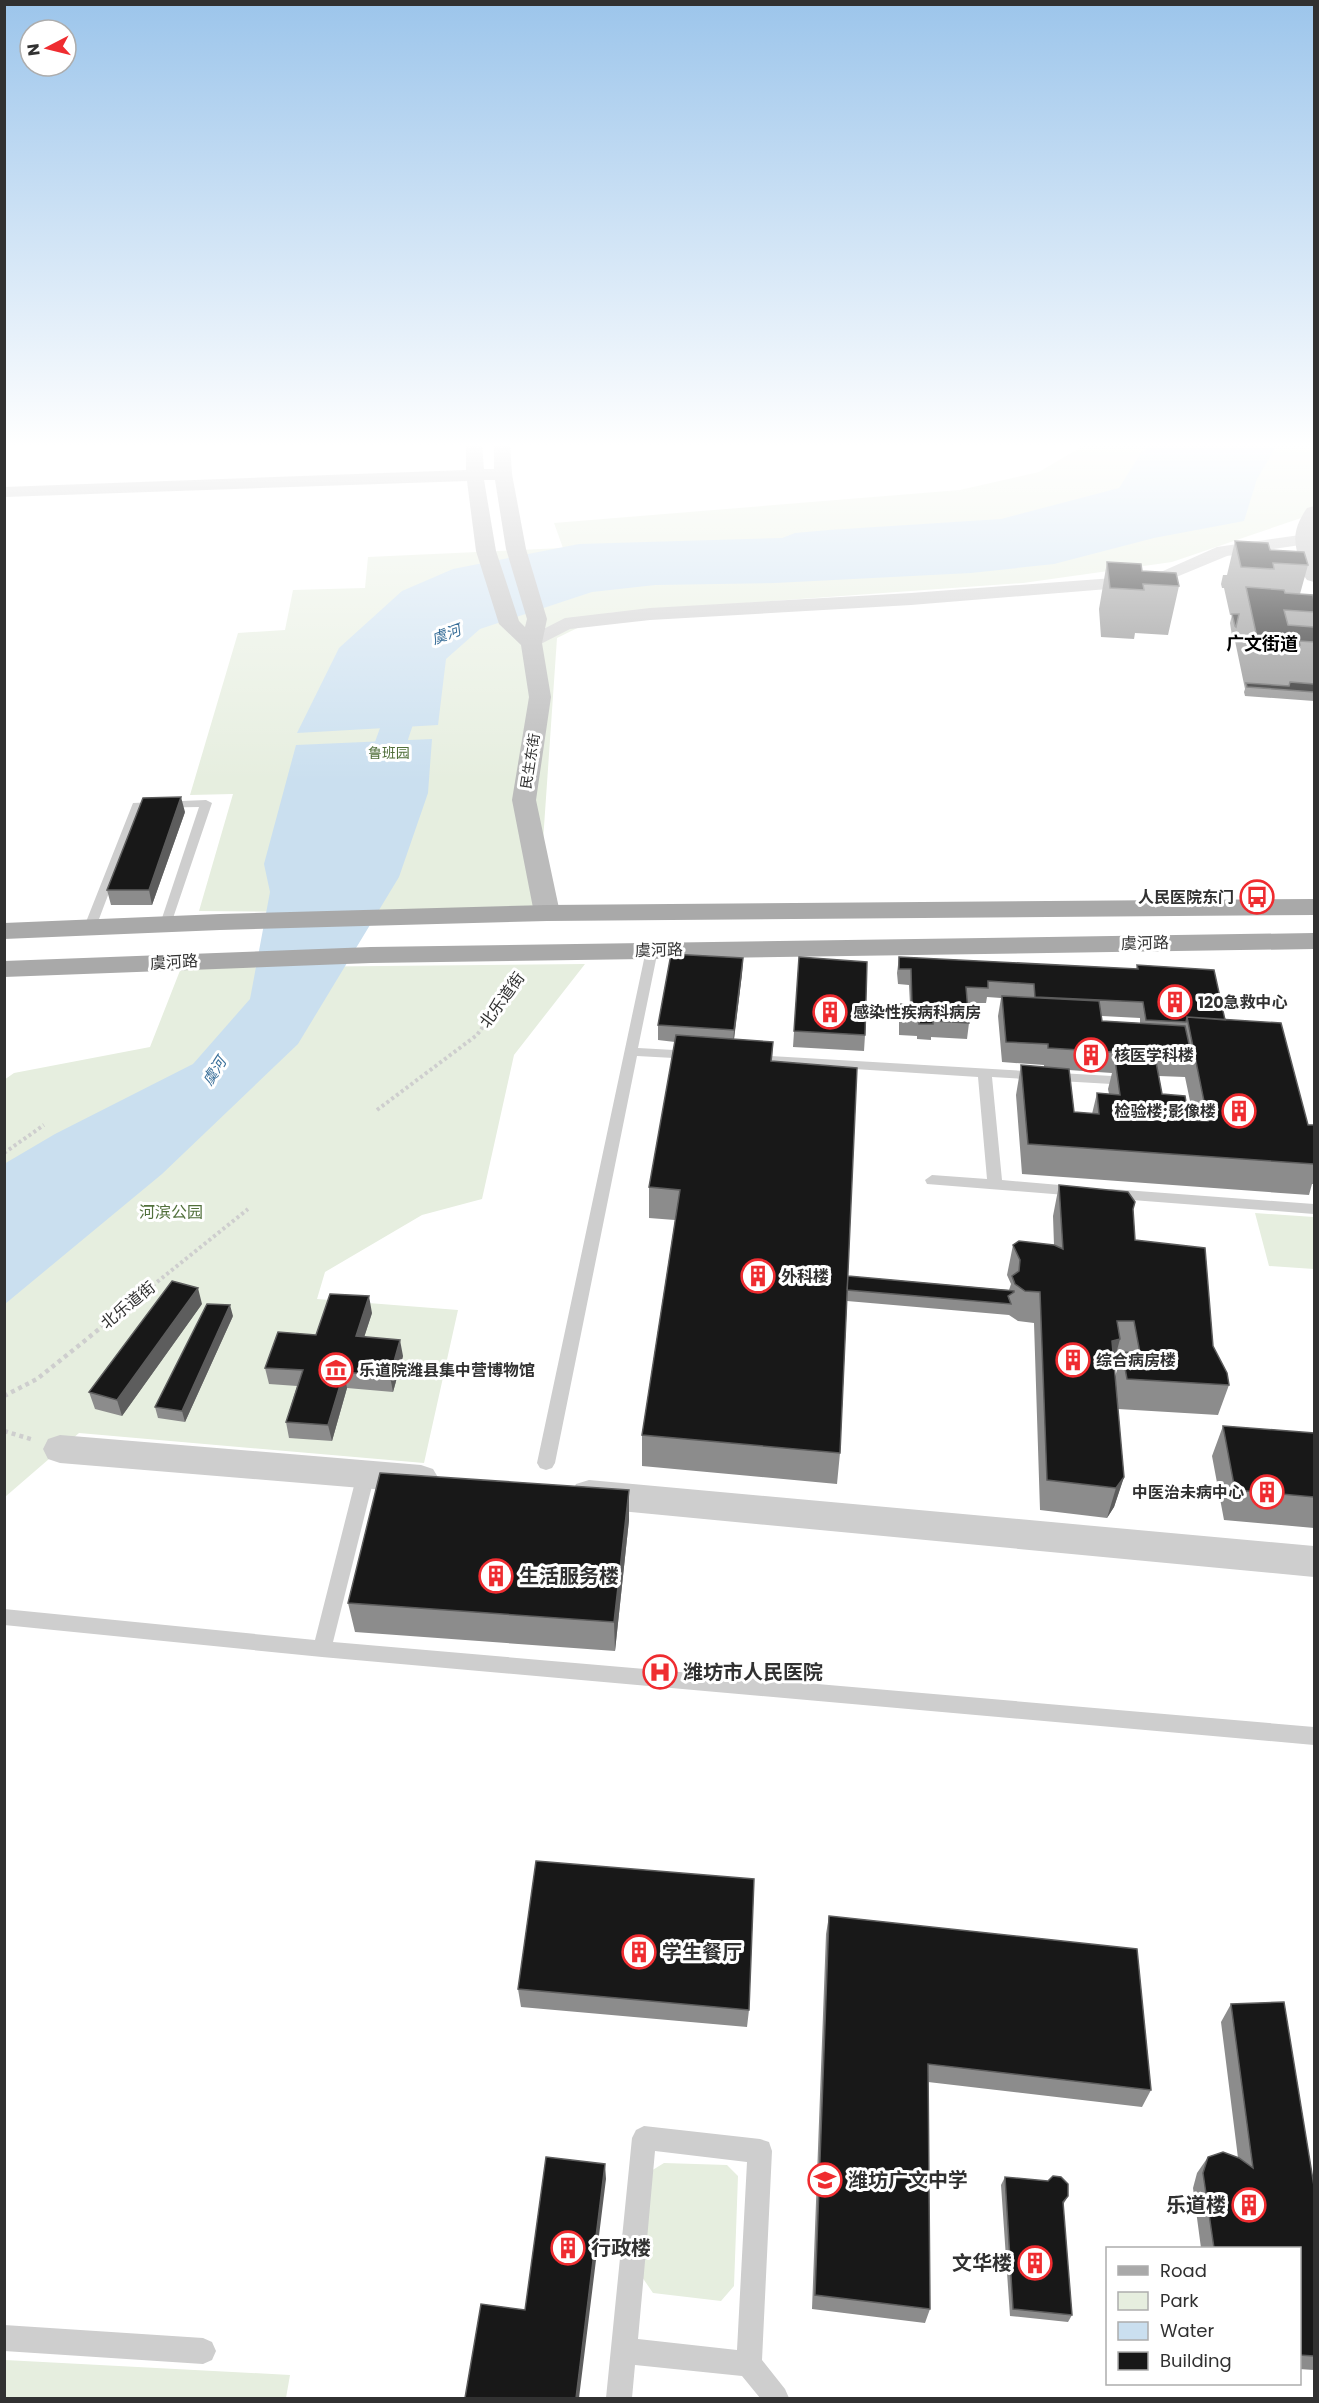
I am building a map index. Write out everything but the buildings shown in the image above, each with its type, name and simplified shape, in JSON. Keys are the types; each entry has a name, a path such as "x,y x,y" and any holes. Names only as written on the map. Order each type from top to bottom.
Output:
{"main road":[{"name":"虞河路","path":"4,931 220,922 547,913 1314,907"},
{"name":"虞河路","path":"4,969 371,955 1314,940"}],"street":[{"path":"488,557 509,624 531,643 565,624 650,614 911,599 1157,580 1207,557"},
{"name":"民生东街","path":"518,557 537,619 531,643 540,697 524,800 547,913"},
{"path":"1312,557 1314,576"},
{"path":"60,1449 449,1481"},
{"path":"521,1488 1314,1562"}],"lane":[{"path":"90,927 137,805 206,803 166,924"},
{"path":"546,1463 632,1052 651,950"},
{"path":"632,1052 703,1056"},
{"path":"738,1058 1142,1082"},
{"path":"985,1073 995,1185"},
{"path":"932,1180 1314,1209"},
{"path":"322,1649 366,1474"},
{"path":"4,1617 322,1649 1314,1736"},
{"path":"619,2398 644,2138 760,2151 749,2364 776,2398"},
{"path":"4,2338 203,2351"},
{"path":"624,2351 749,2364"}],"path":[{"name":"北乐道街","path":"377,1110 477,1035 537,952"},
{"path":"4,1154 44,1125"},
{"name":"北乐道街","path":"4,1396 37,1379 248,1209"}],"green space":[{"name":"鲁班园","path":"368,557 1186,557 1172,562 1023,583 608,613 557,638 538,914 199,911 233,794 190,795 238,633 285,630 293,590 365,588"},
{"name":"河滨公园","path":"585,964 514,1055 482,1199 422,1215 325,1272 317,1299 458,1310 424,1463 79,1433 5,1497 4,1080 14,1073 150,1047 181,968"},
{"path":"1255,1213 1314,1217 1314,1269 1269,1266"},
{"path":"664,2163 727,2165 738,2176 734,2286 721,2301 653,2293 642,2277 651,2171"},
{"path":"5,2360 290,2375 286,2398 5,2398"}],"water":[{"path":"513,557 1080,557 1054,564 971,573 775,583 655,585 592,592 480,629 446,659 438,725 297,733 339,648 402,591 453,569"},
{"path":"432,739 428,793 399,877 298,1044 162,1174 5,1304 4,1164 55,1134 193,1064 250,999 270,892 264,864 296,745"}],"waterway":[{"name":"虞河","path":"371,800 416,670"}],"place":[{"name":"人民医院东门","path":"1257,897"},
{"name":"120急救中心","path":"1175,1002"},
{"name":"感染性疾病科病房","path":"830,1012"},
{"name":"核医学科楼","path":"1091,1055"},
{"name":"检验楼;影像楼","path":"1239,1111"},
{"name":"外科楼","path":"758,1276"},
{"name":"综合病房楼","path":"1073,1360"},
{"name":"乐道院潍县集中营博物馆","path":"336,1370"},
{"name":"中医治未病中心","path":"1267,1492"},
{"name":"生活服务楼","path":"496,1576"},
{"name":"潍坊市人民医院","path":"660,1672"},
{"name":"学生餐厅","path":"639,1952"},
{"name":"潍坊广文中学","path":"825,2180"},
{"name":"乐道楼","path":"1249,2205"},
{"name":"行政楼","path":"568,2248"},
{"name":"文华楼","path":"1035,2263"}],"district":[{"name":"广文街道","path":"1262,643"}]}
